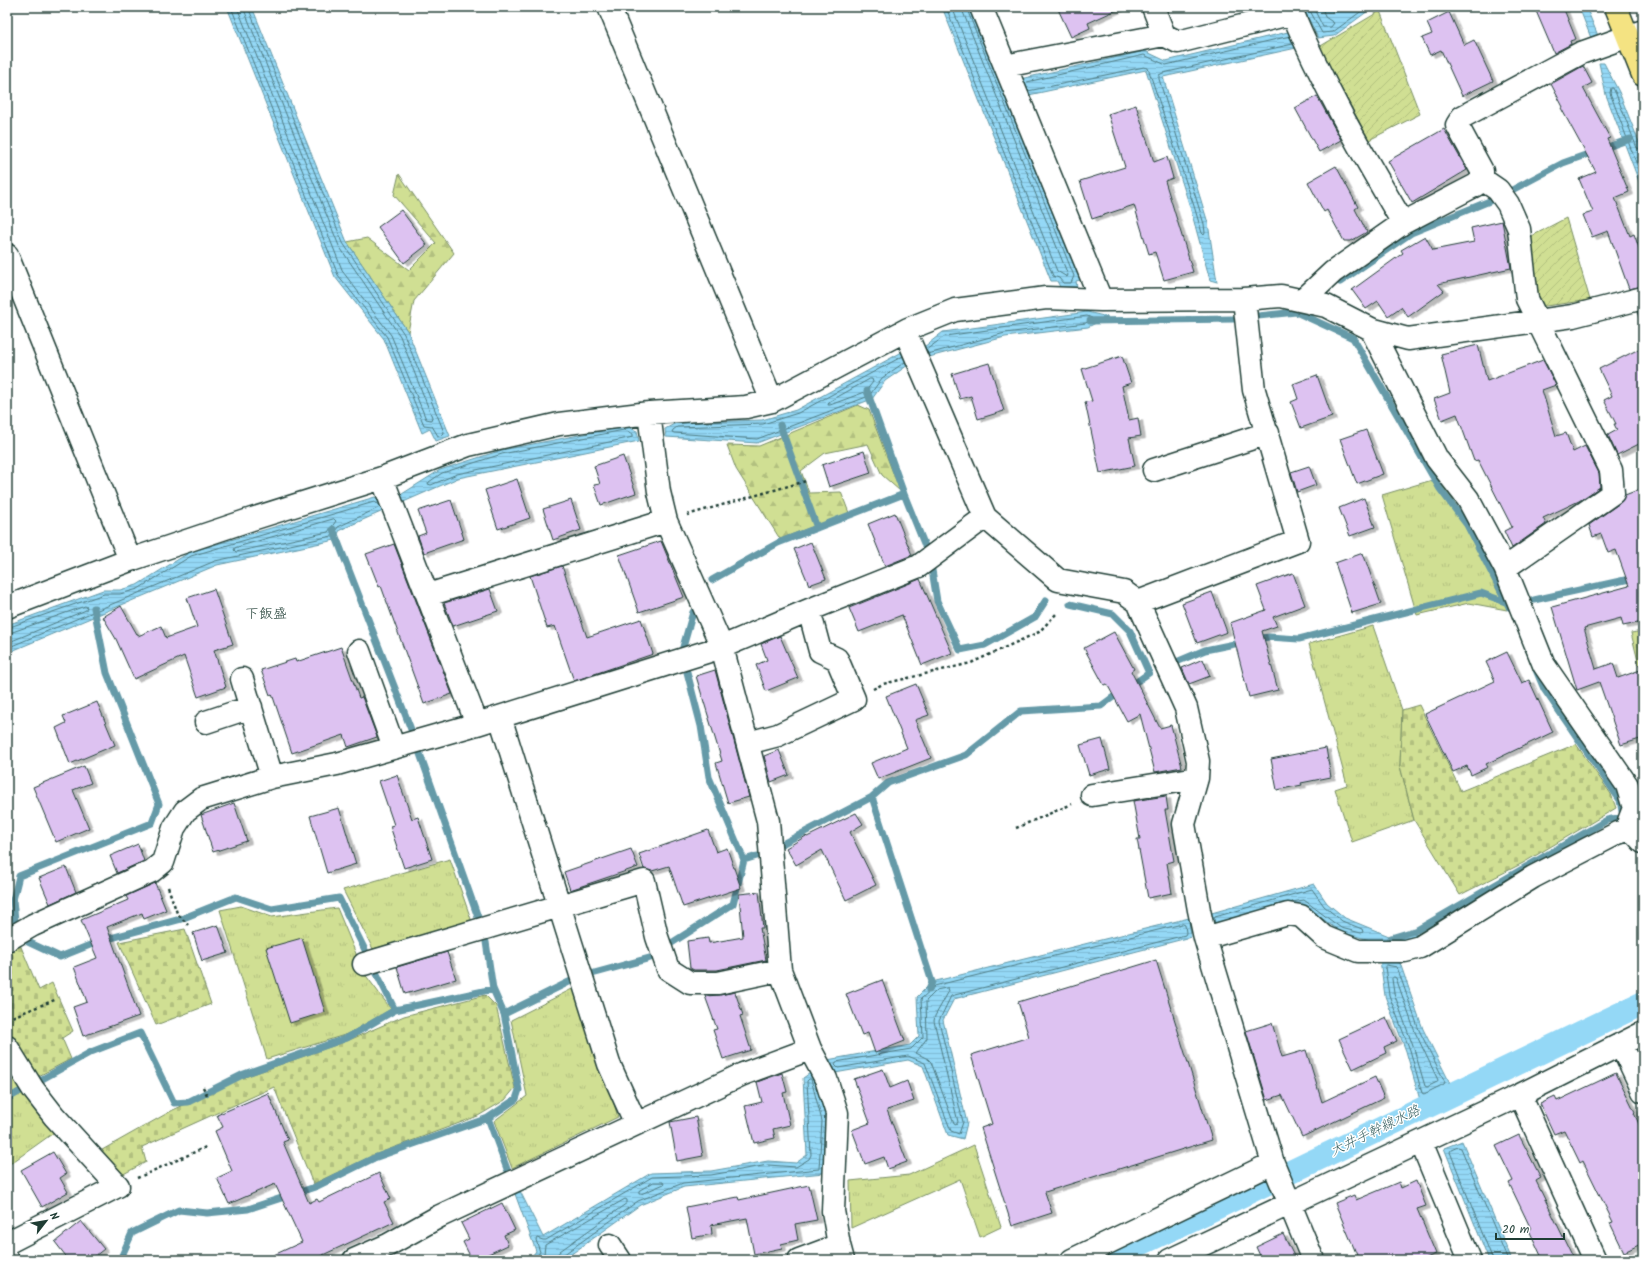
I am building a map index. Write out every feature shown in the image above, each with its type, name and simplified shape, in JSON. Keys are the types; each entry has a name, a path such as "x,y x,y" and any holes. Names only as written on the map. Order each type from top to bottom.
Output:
{"main road":[{"path":"1616,7 1636,34 1643,75"}],"street":[{"path":"608,7 772,401"},
{"path":"981,7 1101,300"},
{"path":"1153,7 1164,35"},
{"path":"1005,66 1164,35 1178,42 1291,10 1329,90 1368,163 1403,223"},
{"path":"1303,300 1333,272 1403,223 1476,185 1482,179 1482,171 1457,125 1462,116 1581,54 1636,34"},
{"path":"1482,179 1498,190 1508,204 1519,229 1527,299 1611,470 1613,493 1505,568"},
{"path":"7,255 130,560"},
{"path":"7,607 130,560 252,519 389,495 468,446 559,424 649,413 746,408 772,401 912,347 955,310 1046,298 1101,300 1244,299 1281,296 1326,306 1371,329 1408,338 1573,316 1643,298"},
{"path":"1138,602 1298,541 1268,433 1254,390 1244,299"},
{"path":"1371,329 1437,458 1468,499 1505,568 1544,665 1627,785 1634,808 1629,821 1637,836"},
{"path":"912,347 986,517 1058,580 1124,592 1138,602 1186,708 1198,761 1197,778 1184,824 1199,910 1273,1163 1312,1260"},
{"path":"649,413 659,492 666,521 722,647 768,821 780,970 810,1049 826,1079 837,1113 833,1210 841,1252 798,1260"},
{"path":"1154,470 1268,433"},
{"path":"389,495 477,724"},
{"path":"7,940 33,925 152,871 164,862 174,828 185,811 202,799 272,777 337,764 477,724 722,647 919,566 986,517"},
{"path":"428,595 666,521"},
{"path":"748,742 778,735 854,699 837,659 820,651 809,610"},
{"path":"359,652 394,748"},
{"path":"242,679 272,777"},
{"path":"206,722 251,707"},
{"path":"500,717 609,1064 636,1124"},
{"path":"1092,795 1197,778"},
{"path":"1206,938 1288,914 1302,916 1324,937 1358,951 1405,951 1420,947 1533,876 1618,833 1637,836"},
{"path":"370,962 644,881 657,937 668,969 690,983 718,983 780,970"},
{"path":"1170,1260 1287,1195 1421,1142 1520,1095 1643,1033"},
{"path":"1621,1044 1643,1091"},
{"path":"7,1048 33,1089 54,1116 118,1186 7,1243"},
{"path":"354,1260 388,1245 440,1216 743,1074 810,1049"},
{"path":"1520,1095 1595,1260"},
{"path":"1421,1142 1470,1260"},
{"path":"1072,1260 1273,1163"}],"path":[{"path":"666,521 806,481"},
{"path":"854,699 883,684 971,662 1039,632 1058,612"},
{"path":"1016,828 1092,795"},
{"path":"152,871 167,884 177,913 188,925"},
{"path":"7,1019 57,999"},
{"path":"203,1087 208,1098"},
{"path":"118,1186 206,1147"}],"green space":[{"path":"1380,11 1420,114 1369,140 1319,47"},
{"path":"399,174 454,253 414,301 408,332 347,242 367,238 409,270 436,243 394,195"},
{"path":"1566,218 1590,300 1538,307 1528,238"},
{"path":"858,405 869,410 900,491 882,475 868,444 825,453 801,471 809,493 841,492 849,513 780,539 736,469 727,445 759,446"},
{"path":"1439,478 1505,585 1507,610 1469,603 1417,615 1382,495"},
{"path":"1373,626 1402,710 1400,766 1414,820 1352,842 1335,789 1347,785 1309,644"},
{"path":"1643,631 1643,664 1639,665 1631,633"},
{"path":"1419,705 1461,791 1576,744 1611,794 1616,808 1523,863 1460,895 1414,820 1400,766 1402,710"},
{"path":"450,859 472,922 373,949 343,890"},
{"path":"241,906 272,917 337,908 364,973 391,1009 348,1034 267,1059 220,910"},
{"path":"185,929 211,1004 156,1025 119,942"},
{"path":"19,942 39,990 52,983 73,1031 62,1038 71,1059 33,1079 7,1038 7,949"},
{"path":"578,986 618,1117 512,1168 494,1121 527,1096 511,1020"},
{"path":"485,995 496,1006 515,1088 505,1100 478,1116 374,1155 313,1184 274,1087 142,1147 146,1162 116,1178 95,1154 173,1110 242,1078 347,1041 404,1016"},
{"path":"7,1056 59,1129 7,1166"},
{"path":"974,1145 1001,1227 980,1237 960,1179 851,1228 850,1181 909,1175"}],"water":[{"path":"227,7 252,7 347,242 408,332 450,436 436,441 430,429 422,433 384,339 335,277"},
{"path":"942,7 969,7 1080,280 1076,281 1077,287 1060,287 1057,281 1051,281"},
{"path":"1303,7 1331,7 1333,13 1348,7 1377,7 1368,11 1334,36 1318,38"},
{"path":"1579,7 1586,7 1599,38 1591,38"},
{"path":"1292,31 1301,47 1163,77 1208,223 1217,282 1210,280 1190,207 1146,70 1024,96 1020,79 1145,51 1166,61"},
{"path":"1599,63 1604,63 1619,92 1643,152 1643,192 1606,95"},
{"path":"1087,312 1108,317 1088,327 1005,337 914,361 885,381 872,399 757,443 666,437 665,429 676,423 762,420 796,410 902,352 908,354 924,347 943,332"},
{"path":"626,426 637,431 639,441 458,478 340,530 335,540 217,565 7,653 7,625 103,590 120,590 137,585 190,552 375,497 382,502 402,494 440,470 502,450"},
{"path":"1314,884 1327,903 1345,918 1389,936 1421,934 1415,940 1378,942 1340,932 1303,904 1212,929 1208,914"},
{"path":"1189,918 1191,937 954,999 943,1020 967,1123 963,1139 948,1135 923,1066 908,1060 835,1073 827,1060 910,1045 919,1036 917,997 932,982"},
{"path":"1380,960 1400,963 1423,1029 1451,1085 1420,1100 1406,1051 1385,996"},
{"path":"813,1071 826,1120 824,1173 684,1187 640,1205 563,1260 529,1260 536,1251 515,1194 520,1191 543,1237 651,1173 711,1171 768,1161 796,1163 807,1155 803,1078"},
{"path":"1462,1141 1512,1260 1489,1260 1444,1148"}],"building":[{"path":"1057,7 1123,7 1088,23 1090,28 1071,37"},
{"path":"1546,7 1563,7 1576,39 1570,41 1571,44 1554,53 1536,11"},
{"path":"1449,12 1464,45 1474,40 1493,81 1462,96 1441,50 1430,55 1422,38 1432,34 1427,23"},
{"path":"1583,66 1592,83 1583,88 1610,138 1607,139 1629,192 1615,198 1630,236 1634,234 1643,259 1643,286 1629,289 1608,231 1592,237 1583,215 1593,212 1579,179 1596,172 1561,108 1563,107 1551,84"},
{"path":"1317,96 1341,140 1319,152 1295,108"},
{"path":"1136,105 1154,162 1167,157 1173,178 1165,181 1193,272 1164,280 1155,252 1149,254 1134,205 1092,219 1080,181 1125,167 1108,114"},
{"path":"1444,129 1467,170 1412,203 1388,161"},
{"path":"1336,166 1358,207 1355,209 1367,232 1351,241 1344,241 1327,210 1324,212 1308,182"},
{"path":"401,210 427,245 404,263 378,227"},
{"path":"1502,221 1511,268 1438,284 1444,291 1408,317 1401,307 1388,316 1378,301 1366,309 1352,290 1403,253 1401,250 1425,236 1433,250 1474,242 1471,228"},
{"path":"1643,311 1643,321 1641,322 1637,312"},
{"path":"1478,345 1487,381 1543,360 1556,385 1542,390 1556,436 1566,433 1573,452 1585,446 1599,473 1600,487 1579,501 1543,518 1546,524 1512,548 1504,531 1512,527 1478,460 1474,461 1457,414 1442,420 1434,399 1450,393 1441,354"},
{"path":"1643,347 1643,442 1617,455 1608,435 1617,430 1614,424 1616,424 1604,400 1612,396 1599,369"},
{"path":"1122,356 1131,383 1122,386 1129,420 1138,418 1141,436 1129,438 1135,466 1100,473 1085,402 1092,401 1082,369"},
{"path":"989,363 1004,411 978,419 971,396 960,399 952,374"},
{"path":"1317,375 1332,417 1301,428 1291,402 1298,399 1293,384"},
{"path":"1366,430 1383,474 1357,484 1340,439"},
{"path":"864,451 871,473 829,487 822,465"},
{"path":"623,456 636,493 601,505 594,485 600,484 594,466"},
{"path":"1309,466 1316,485 1297,492 1291,472"},
{"path":"517,479 530,518 498,529 485,490"},
{"path":"1643,488 1643,511 1638,513 1643,527 1643,622 1623,626 1621,618 1584,628 1596,669 1613,663 1618,678 1643,669 1643,738 1621,745 1599,682 1577,690 1552,607 1629,586 1616,550 1608,553 1601,534 1593,537 1589,525 1620,503 1625,495"},
{"path":"1364,498 1375,527 1350,536 1339,508"},
{"path":"451,500 464,539 424,553 418,536 426,533 418,511"},
{"path":"571,500 581,530 553,540 543,509"},
{"path":"895,513 912,555 885,566 868,524"},
{"path":"661,541 684,597 639,612 619,555"},
{"path":"811,542 826,579 809,585 794,549"},
{"path":"394,544 452,694 424,704 381,586 379,587 366,554"},
{"path":"1363,553 1381,604 1352,613 1335,563"},
{"path":"562,566 587,637 641,619 653,654 574,681 555,626 547,628 530,576"},
{"path":"1293,573 1305,605 1273,617 1277,626 1262,631 1278,690 1249,697 1230,623 1266,610 1257,586"},
{"path":"920,579 952,653 922,665 902,615 859,632 849,608"},
{"path":"214,589 233,644 214,650 226,687 198,697 184,656 134,679 116,639 103,617 121,606 138,636 161,626 166,638 197,627 187,598"},
{"path":"490,589 498,611 453,626 444,603"},
{"path":"1212,592 1227,632 1197,643 1182,603"},
{"path":"1114,632 1134,669 1131,671 1160,728 1171,725 1182,767 1155,772 1140,714 1127,721 1107,684 1104,685 1084,648"},
{"path":"780,636 798,678 766,691 756,665 767,660 761,644"},
{"path":"341,647 359,698 362,697 377,737 348,747 344,735 292,753 272,694 270,695 261,670 295,659 296,662"},
{"path":"1507,652 1522,683 1529,680 1553,732 1486,764 1488,767 1471,775 1467,766 1453,772 1425,714 1495,681 1486,662"},
{"path":"1203,659 1210,676 1189,684 1182,668"},
{"path":"715,670 749,797 728,803 716,763 722,761 696,676"},
{"path":"916,684 929,715 915,720 931,758 878,779 871,763 907,748 886,696"},
{"path":"97,702 115,745 70,764 56,728 66,723 63,716"},
{"path":"1102,739 1110,769 1089,775 1080,745"},
{"path":"1326,748 1331,777 1277,790 1271,759"},
{"path":"779,750 789,775 771,782 764,756"},
{"path":"84,766 91,783 73,790 89,828 56,842 33,787"},
{"path":"397,775 412,819 418,817 432,859 404,868 390,826 394,825 379,781"},
{"path":"1166,796 1168,810 1165,810 1174,861 1167,863 1172,893 1148,898 1137,839 1140,839 1133,801"},
{"path":"234,803 247,841 213,852 201,815"},
{"path":"339,808 356,864 327,873 310,816"},
{"path":"856,813 863,824 850,832 876,885 846,900 822,850 796,865 786,848 806,836 807,837"},
{"path":"708,830 716,852 727,848 741,888 683,907 669,866 652,871 644,869 639,854"},
{"path":"138,844 144,861 117,873 110,856"},
{"path":"631,849 638,867 570,890 564,872"},
{"path":"66,867 76,892 50,904 39,878"},
{"path":"155,883 166,910 144,919 142,913 107,927 139,1016 83,1036 73,1007 87,1002 74,967 97,958 81,920 128,900 126,896"},
{"path":"759,892 763,928 760,928 766,960 717,970 694,970 690,968 687,941 708,938 709,943 743,937 739,894"},
{"path":"218,925 228,953 202,961 193,933"},
{"path":"302,938 325,1012 290,1023 266,948"},
{"path":"447,952 456,979 405,994 397,967"},
{"path":"1156,960 1212,1140 1045,1192 1052,1213 1012,1226 981,1128 992,1124 971,1055 1029,1037 1018,1002"},
{"path":"882,980 905,1041 875,1053 868,1033 862,1035 846,994"},
{"path":"735,992 743,1015 740,1016 751,1050 723,1059 713,1030 717,1029 705,996"},
{"path":"1386,1017 1397,1041 1384,1047 1386,1053 1353,1069 1339,1039"},
{"path":"1272,1023 1282,1057 1306,1050 1322,1102 1375,1077 1384,1098 1302,1137 1282,1095 1267,1100 1246,1031"},
{"path":"883,1069 890,1088 907,1081 914,1101 887,1110 907,1162 888,1169 884,1157 865,1164 852,1130 870,1123 854,1079"},
{"path":"782,1073 787,1092 783,1093 790,1125 773,1129 775,1138 754,1143 745,1106 762,1102 757,1082"},
{"path":"1616,1073 1635,1112 1634,1113 1643,1133 1643,1243 1624,1252 1610,1223 1613,1222 1583,1161 1580,1163 1564,1130 1554,1134 1540,1104 1555,1097 1557,1101"},
{"path":"268,1093 288,1140 283,1142 309,1203 317,1199 319,1202 379,1173 391,1199 384,1202 394,1222 312,1260 263,1260 302,1242 275,1184 229,1204 217,1178 232,1171 215,1131 223,1127 217,1115"},
{"path":"696,1117 703,1156 677,1161 670,1122"},
{"path":"1519,1135 1541,1178 1536,1181 1572,1255 1562,1260 1543,1260 1529,1230 1531,1229 1509,1183 1513,1181 1496,1146"},
{"path":"53,1152 66,1174 60,1178 68,1192 42,1207 21,1170"},
{"path":"1416,1181 1426,1206 1417,1209 1436,1254 1421,1260 1359,1260 1335,1203 1354,1195 1356,1200 1399,1182 1401,1188"},
{"path":"809,1185 817,1220 795,1224 798,1240 781,1244 782,1248 754,1254 747,1218 711,1225 712,1234 692,1238 686,1207 738,1197 739,1200"},
{"path":"502,1203 515,1230 504,1235 508,1245 472,1260 463,1242 469,1239 461,1223"},
{"path":"81,1221 104,1249 90,1260 69,1260 55,1242"},
{"path":"1283,1234 1296,1260 1262,1260 1256,1247"}],"waterway":[{"path":"1512,190 1563,163 1630,139"},
{"path":"1340,282 1411,233 1497,198"},
{"path":"1258,316 1296,312 1353,338 1440,489 1467,525 1509,607"},
{"path":"1090,321 1234,319"},
{"path":"867,391 904,494 925,546"},
{"path":"780,425 817,528"},
{"path":"712,580 778,543 904,494"},
{"path":"333,529 412,732"},
{"path":"932,570 937,601 960,650 985,645 1035,617 1046,600"},
{"path":"1534,600 1643,576"},
{"path":"1256,639 1269,637 1299,639 1481,593 1508,603"},
{"path":"1070,604 1113,614 1130,631 1149,673 1129,687"},
{"path":"15,920 13,900 19,876 152,823 159,804 107,673 94,608"},
{"path":"683,647 693,612"},
{"path":"1174,663 1205,650 1244,642"},
{"path":"1391,938 1417,930 1607,820 1623,817 1620,800 1544,689 1536,670"},
{"path":"687,672 701,726 709,777 744,860"},
{"path":"782,844 872,797 888,783 966,755 1021,711 1101,706 1120,692"},
{"path":"419,751 479,920"},
{"path":"872,797 932,982 929,990"},
{"path":"670,944 733,904 744,860 757,856"},
{"path":"28,942 60,957 100,941 181,919 236,897 272,909 339,898 395,1010 493,989 504,1014"},
{"path":"486,942 493,989"},
{"path":"595,973 650,958"},
{"path":"120,1260 132,1233 179,1210 207,1213 248,1209 315,1187 374,1158 488,1118 516,1099 519,1090 504,1014 571,981"},
{"name":"大井手幹線水路","path":"1107,1260 1643,1003"},
{"path":"37,1082 91,1052 140,1033 174,1103 188,1102 244,1074 347,1038 395,1010"},
{"path":"7,1099 24,1089"},
{"path":"488,1118 507,1169"}],"district":[{"name":"下飯盛","path":"266,614"}]}
